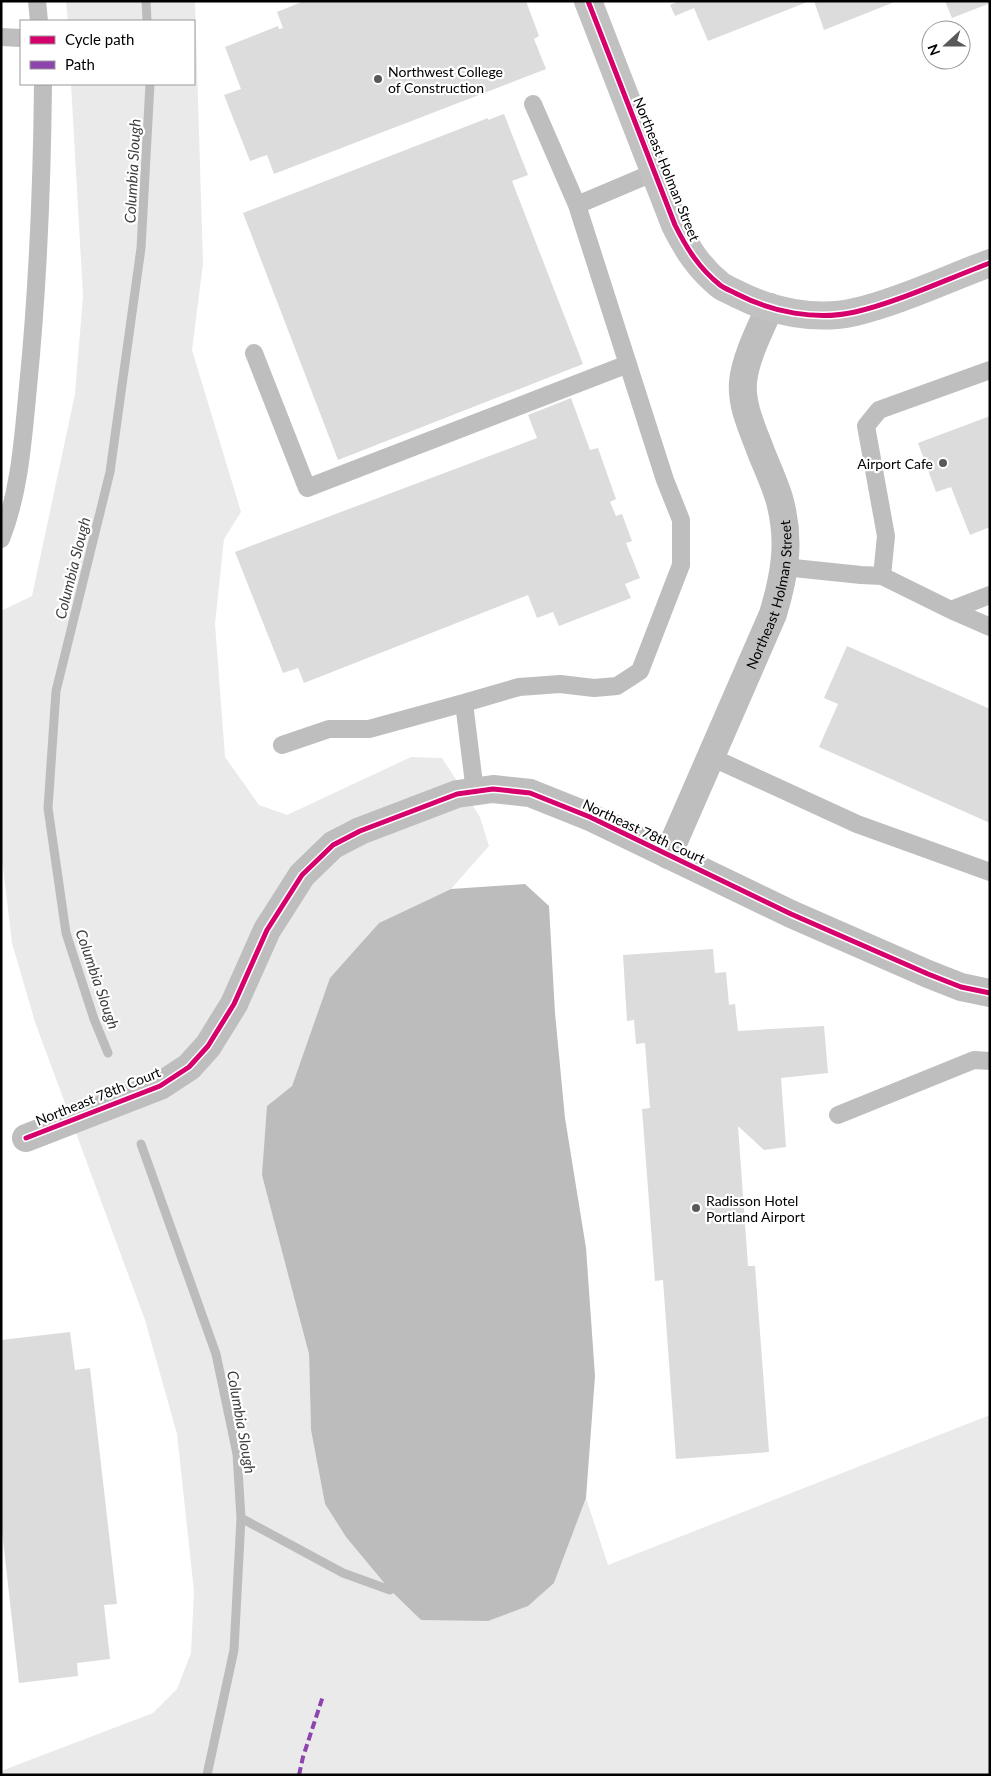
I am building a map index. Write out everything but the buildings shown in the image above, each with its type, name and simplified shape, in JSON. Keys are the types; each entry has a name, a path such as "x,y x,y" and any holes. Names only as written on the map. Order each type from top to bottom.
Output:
{"street":[{"name":"Northeast Holman Street","path":"588,1 675,225 688,250 701,267 721,286 770,308 752,347 743,382 746,411 779,498 785,530 786,554 783,582 773,614 668,855"},
{"path":"770,308 807,315 830,316 855,312 990,263"},
{"name":"Northeast 78th Court","path":"26,1138 160,1086 189,1067 208,1046 234,1004 268,930 302,875 333,845 360,831 457,794 493,789 530,793 590,817 791,914 928,974 961,987 990,993"}],"lane":[{"path":"37,1 39,20"},
{"path":"1,37 20,38"},
{"path":"1,539 6,527 21,463 34,332 42,169 43,85"},
{"path":"282,745 329,729 369,729 519,687 560,684 594,688 616,686 640,671 681,565 681,520 665,480 577,205 533,104"},
{"path":"577,205 655,172"},
{"path":"254,353 307,488 628,364"},
{"path":"882,576 886,536 866,426 879,410 990,370"},
{"path":"784,567 882,576 990,627"},
{"path":"951,610 990,595"},
{"path":"464,703 475,792"},
{"path":"711,757 857,824 990,872"},
{"path":"838,1115 974,1060 990,1061"}],"shaded area":[{"path":"66,1 195,1 203,264 192,350 241,512 224,539 215,624 225,757 259,805 287,815 411,757 442,758 480,817 489,846 451,889 379,923 331,978 292,1086 267,1106 294,1293 309,1354 311,1430 325,1504 346,1537 390,1590 421,1620 554,1583 586,1498 608,1565 990,1415 990,1775 1,1775 1,1771 153,1713 177,1689 191,1653 194,1591 177,1434 145,1320 35,1022 12,943 1,850 1,611 32,596 75,394 83,296 71,85 195,85 195,20 68,20"},
{"path":"525,884 549,906 555,1013 565,1118 586,1248 595,1376 586,1498 554,1583 528,1606 488,1621 421,1620 390,1590 346,1537 325,1504 311,1430 309,1354 262,1175 267,1106 292,1086 330,978 379,923 451,889"}],"waterway":[{"name":"Columbia Slough","path":"146,1 147,20"},
{"name":"Columbia Slough","path":"108,1053 94,1019 66,933 48,808 56,691 110,472 141,248 150,85"},
{"name":"Columbia Slough","path":"141,1144 216,1354 237,1454 241,1518 234,1650 207,1775"},
{"path":"241,1518 343,1573 390,1590"}],"marked path":[{"path":"299,1775 323,1696"}],"cycle path":[{"path":"588,1 675,225 694,258 722,286 765,306 779,310 810,315 840,315 871,308 990,263"},
{"path":"26,1138 160,1086 189,1067 208,1046 234,1004 267,930 302,875 333,845 360,831 457,794 493,789 530,793 590,817 791,914 928,974 961,987 990,993"}],"place":[{"name":"Northwest College of Construction","path":"378,79"},
{"name":"Airport Cafe","path":"943,463"},
{"name":"Radisson Hotel Portland Airport","path":"696,1208"}]}
